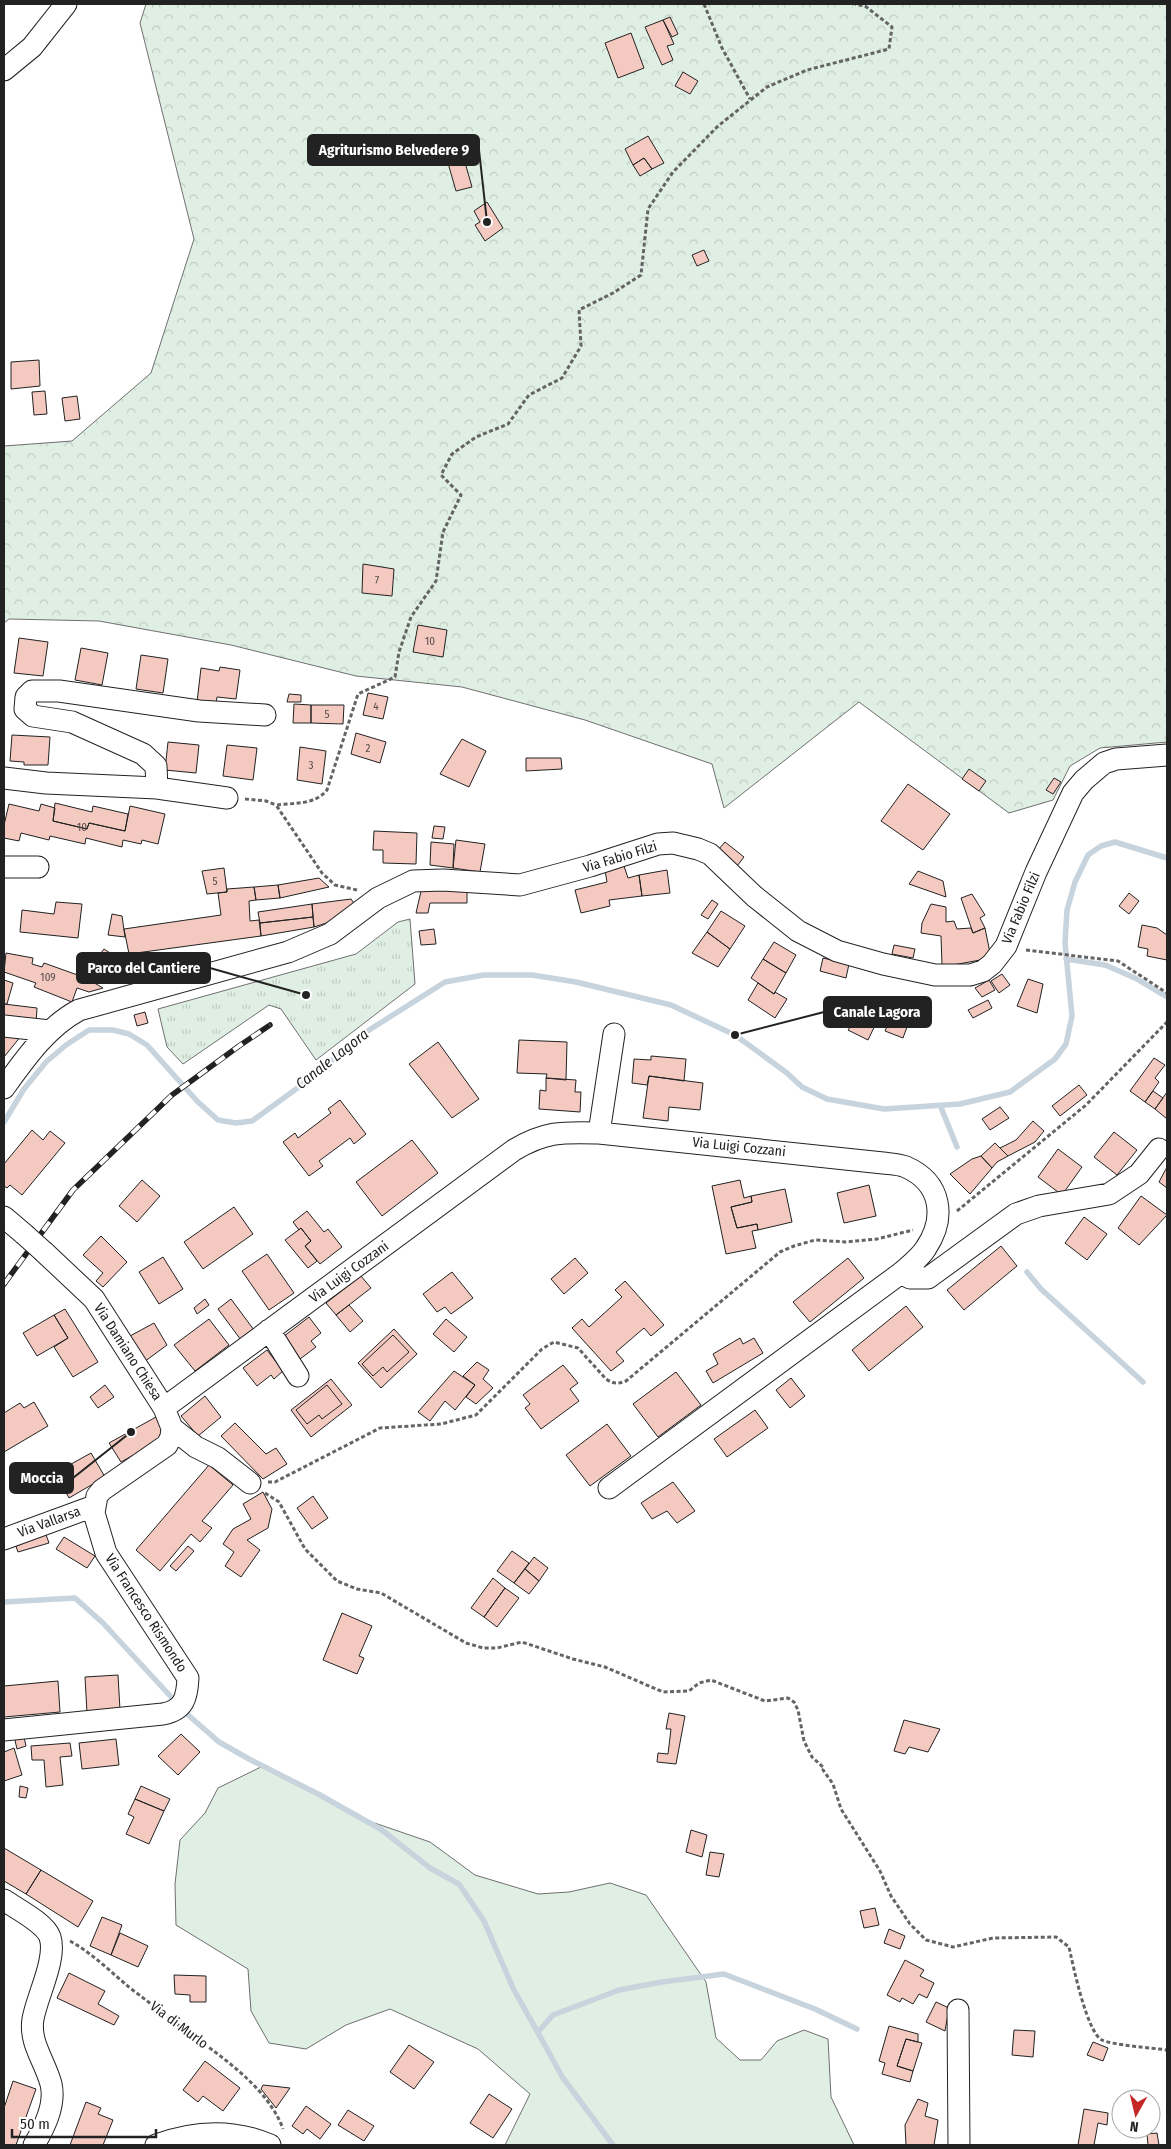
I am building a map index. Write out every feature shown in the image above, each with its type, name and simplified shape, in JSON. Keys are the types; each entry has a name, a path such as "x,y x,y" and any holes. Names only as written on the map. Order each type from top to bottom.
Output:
{"street":[{"path":"4,70 32,47 66,4"},
{"path":"157,788 156,766 143,754 72,722 33,716 25,709 26,698 32,690 59,691 190,710 265,715"},
{"name":"Via Fabio Filzi","path":"4,1088 50,1031 68,1016 80,1010 311,944 330,934 378,898 413,881 443,880 520,885 590,866 658,844 682,844 710,854 754,896 798,931 837,951 883,964 935,975 970,975 984,971 1006,946 1036,872 1073,793 1084,780 1104,763 1116,759 1167,755"},
{"path":"4,778 46,783 157,788 227,798"},
{"path":"4,867 38,867"},
{"path":"4,1026 50,1031"},
{"path":"599,1132 614,1034"},
{"name":"Via Luigi Cozzani","path":"164,1408 507,1155 534,1138 554,1133 599,1132 905,1166 921,1176 932,1188 938,1200 938,1222 925,1250 901,1274 609,1488"},
{"path":"901,1274 910,1278 928,1278 1016,1214 1039,1206 1109,1194 1139,1174 1159,1149"},
{"name":"Via Damiano Chiesa","path":"4,1217 94,1299 164,1408"},
{"path":"269,1330 298,1376"},
{"path":"94,1506 97,1496 102,1490 167,1445 171,1437 172,1428 164,1408"},
{"path":"172,1428 196,1446 218,1458 250,1482"},
{"name":"Via Vallarsa","path":"4,1538 94,1506"},
{"name":"Via Francesco Rismondo","path":"4,1730 163,1714 171,1712 185,1702 188,1678 106,1553 95,1520 94,1506"},
{"path":"4,1900 46,1928 51,1939 50,1953 33,2018 32,2033 51,2085 51,2101 48,2118 34,2145"},
{"path":"958,2010 959,2145"},
{"path":"156,2145 187,2136 212,2134 278,2141"}],"path":[{"path":"704,4 722,48 750,99"},
{"path":"227,798 266,801 276,805 303,803 321,797 327,790 358,694 395,677 399,652 411,617 436,581 443,532 461,495 441,474 452,454 476,437 508,424 529,395 562,378 581,346 579,310 613,293 641,275 648,209 673,172 718,126 767,86 806,70 889,49 892,27 865,6 855,4"},
{"path":"276,805 322,873 335,885 360,890"},
{"path":"1048,952 1118,961 1167,994"},
{"path":"250,1482 275,1482 380,1428 441,1424 476,1415 542,1349 554,1342 578,1348 610,1382 620,1383 626,1380 780,1252 815,1240 846,1242 877,1239 938,1222 956,1211 1086,1105 1167,1022"},
{"path":"250,1482 279,1502 305,1549 337,1581 357,1589 381,1593 466,1643 483,1648 497,1648 522,1642 573,1659 606,1667 663,1692 689,1691 699,1683 711,1680 765,1701 788,1698 794,1702 798,1710 804,1741 812,1757 824,1768 823,1770 833,1784 841,1809 880,1871 891,1896 910,1924 926,1940 953,1947 993,1938 1056,1937 1069,1947 1077,1982 1093,2032 1102,2040 1167,2050"},
{"name":"Via di Murlo","path":"46,1928 80,1946 118,1978 234,2067 263,2096 280,2122 278,2141"}],"green space":[{"path":"146,4 1167,4 1167,742 1100,748 1070,766 1053,800 1009,813 859,702 724,808 712,764 585,720 462,687 356,676 231,645 99,621 9,619 4,623 4,446 72,441 151,373 194,239 140,23"},
{"path":"410,919 415,984 316,1060 281,1009 269,1005 183,1064 167,1047 158,1009 356,954 398,922"},
{"path":"265,1765 363,1819 430,1842 475,1875 538,1894 569,1892 610,1883 646,1895 706,1982 716,2038 740,2060 761,2060 777,2041 804,2030 828,2039 831,2097 854,2145 505,2145 530,2094 478,2049 390,2009 346,2025 306,2049 269,2043 251,2011 248,1969 176,1925 175,1884 180,1840 205,1813 218,1788"}],"building":[{"path":"670,17 678,34 672,37 663,20"},
{"path":"663,20 674,44 667,46 673,60 662,65 645,27"},
{"path":"631,33 644,68 618,78 605,43"},
{"path":"683,72 698,81 690,94 675,86"},
{"path":"648,136 664,163 652,169 644,158 633,165 625,149"},
{"path":"644,158 652,169 640,176 633,165"},
{"path":"464,159 472,187 456,191 448,163"},
{"path":"487,202 503,228 485,241 475,225 480,222 474,211"},
{"path":"704,250 709,261 697,266 692,255"},
{"path":"39,360 40,386 11,389 11,362"},
{"path":"45,391 47,414 34,415 32,392"},
{"path":"77,396 80,419 65,421 62,398"},
{"path":"363,564 394,569 392,596 362,593"},
{"path":"418,625 447,630 443,657 413,652"},
{"path":"19,638 48,642 43,676 14,673"},
{"path":"81,648 108,653 102,685 75,680"},
{"path":"141,655 168,659 163,693 136,689"},
{"path":"220,667 240,670 236,699 217,697 216,704 197,702 201,668 219,671"},
{"path":"368,693 388,697 383,719 363,715"},
{"path":"289,694 301,695 301,702 287,702"},
{"path":"294,704 311,705 311,723 293,723"},
{"path":"311,705 344,705 343,724 311,723"},
{"path":"356,733 386,742 380,763 351,754"},
{"path":"12,735 50,737 48,765 24,765 24,762 10,761"},
{"path":"462,739 486,751 469,787 440,774"},
{"path":"168,742 199,745 196,773 165,770"},
{"path":"227,745 257,748 253,780 223,776"},
{"path":"300,747 326,751 322,784 297,780"},
{"path":"526,758 561,758 562,769 526,771"},
{"path":"969,769 986,781 979,791 962,779"},
{"path":"1054,778 1061,782 1053,794 1046,790"},
{"path":"908,784 950,814 923,850 881,821"},
{"path":"55,803 92,812 93,806 128,814 125,831 89,823 87,829 53,821"},
{"path":"9,804 39,811 41,804 55,808 53,821 87,829 89,823 125,831 130,806 165,814 158,844 142,840 141,844 123,840 122,847 86,838 85,844 50,836 49,840 21,833 19,841 4,838 4,825"},
{"path":"434,826 445,827 443,839 432,838"},
{"path":"374,831 417,833 416,864 383,863 383,850 373,850"},
{"path":"456,840 485,844 480,872 453,868"},
{"path":"431,842 454,844 453,868 430,865"},
{"path":"725,842 744,857 737,866 718,850"},
{"path":"624,866 628,878 639,875 642,896 609,900 610,906 581,913 575,890 607,882 605,870"},
{"path":"224,868 227,892 207,894 202,871"},
{"path":"667,870 670,893 642,896 639,875"},
{"path":"918,871 943,881 946,897 909,884"},
{"path":"319,878 329,887 280,898 278,885"},
{"path":"278,885 280,898 256,900 254,887"},
{"path":"254,887 256,900 249,901 250,921 259,920 261,936 129,954 124,929 221,915 218,893 227,892 227,889"},
{"path":"422,887 467,890 467,903 430,903 428,913 416,913"},
{"path":"1129,893 1139,901 1129,914 1119,906"},
{"path":"972,894 985,915 980,918 985,928 973,933 961,898"},
{"path":"351,899 355,905 345,917 314,927 312,904"},
{"path":"712,900 718,904 708,919 701,915"},
{"path":"56,902 82,904 78,938 20,932 22,910 54,914"},
{"path":"312,904 313,917 260,923 258,912"},
{"path":"931,904 946,907 946,922 954,921 957,929 971,928 973,933 985,928 991,958 953,965 942,965 941,936 921,933 922,923"},
{"path":"721,911 745,926 730,949 707,932"},
{"path":"112,914 122,916 125,937 108,935"},
{"path":"313,917 314,927 261,936 260,923"},
{"path":"1142,925 1157,928 1167,935 1167,960 1147,956 1148,949 1138,947"},
{"path":"434,929 436,944 421,945 419,931"},
{"path":"707,932 730,949 718,967 692,953"},
{"path":"774,942 796,955 786,973 763,959"},
{"path":"894,945 915,949 913,958 892,954"},
{"path":"104,949 135,970 121,978 95,961"},
{"path":"6,953 33,958 32,964 42,967 44,963 86,978 103,988 89,992 77,988 72,1002 34,987 36,983 4,972"},
{"path":"823,958 849,964 846,978 820,971"},
{"path":"763,959 786,973 774,994 751,978"},
{"path":"1002,974 1010,985 999,993 991,981"},
{"path":"1028,979 1043,984 1037,1013 1017,1006"},
{"path":"4,980 13,983 7,1004 4,1004"},
{"path":"989,980 995,990 982,997 975,988"},
{"path":"758,983 774,994 775,992 787,999 775,1018 748,1000"},
{"path":"988,1000 992,1008 973,1018 968,1010"},
{"path":"4,1004 37,1008 36,1024 4,1021"},
{"path":"864,1007 880,1015 868,1040 848,1030"},
{"path":"145,1012 148,1023 137,1026 134,1015"},
{"path":"890,1020 907,1027 903,1038 885,1031"},
{"path":"4,1034 21,1036 4,1057"},
{"path":"519,1040 567,1042 566,1080 546,1078 547,1074 517,1073"},
{"path":"438,1042 479,1099 452,1118 409,1064"},
{"path":"651,1056 686,1059 684,1081 649,1076 647,1085 632,1083 634,1059 651,1060"},
{"path":"1154,1058 1165,1065 1155,1078 1159,1082 1145,1102 1130,1091"},
{"path":"649,1076 703,1083 700,1110 669,1107 668,1121 643,1118"},
{"path":"546,1078 576,1080 575,1092 581,1092 580,1112 539,1109 540,1090 546,1091"},
{"path":"1079,1085 1087,1095 1060,1116 1052,1106"},
{"path":"1153,1091 1163,1098 1155,1109 1145,1102"},
{"path":"1167,1092 1167,1119 1155,1109"},
{"path":"340,1100 366,1134 354,1144 350,1138 319,1161 323,1166 309,1176 283,1142 295,1133 298,1138 331,1113 328,1109"},
{"path":"1000,1107 1009,1118 990,1130 982,1119"},
{"path":"1033,1121 1044,1131 1035,1142 1008,1156 1000,1148 1016,1140"},
{"path":"32,1130 43,1140 50,1131 65,1143 22,1195 10,1185 7,1188 4,1186 4,1164"},
{"path":"1114,1132 1137,1150 1117,1175 1094,1157"},
{"path":"412,1140 438,1173 382,1216 356,1182"},
{"path":"995,1143 1008,1156 997,1162 992,1168 981,1156"},
{"path":"1058,1149 1082,1167 1062,1195 1038,1177"},
{"path":"981,1156 992,1168 970,1194 950,1174 972,1159"},
{"path":"1167,1167 1167,1188 1159,1182"},
{"path":"142,1180 160,1196 137,1222 119,1206"},
{"path":"740,1180 744,1198 751,1196 752,1202 731,1207 737,1228 757,1224 758,1230 752,1231 756,1248 726,1254 712,1186"},
{"path":"869,1185 876,1216 844,1223 837,1193"},
{"path":"785,1189 792,1222 758,1230 757,1224 737,1228 731,1207 752,1202 751,1196"},
{"path":"1141,1196 1167,1215 1139,1245 1118,1228"},
{"path":"234,1207 253,1234 203,1269 184,1242"},
{"path":"307,1211 324,1232 328,1229 342,1247 320,1264 305,1246 311,1241 301,1228 299,1230 293,1222"},
{"path":"1084,1217 1107,1234 1087,1260 1065,1243"},
{"path":"301,1228 311,1241 305,1246 317,1261 308,1268 285,1240"},
{"path":"101,1236 127,1262 103,1287 96,1281 103,1273 83,1255"},
{"path":"1001,1246 1017,1266 964,1310 947,1290"},
{"path":"267,1254 294,1293 269,1310 242,1271"},
{"path":"163,1257 183,1289 159,1304 139,1272"},
{"path":"575,1258 588,1273 564,1294 551,1279"},
{"path":"848,1258 864,1278 810,1322 793,1302"},
{"path":"452,1272 473,1298 451,1314 445,1307 437,1312 423,1294"},
{"path":"361,1276 371,1288 336,1315 326,1303"},
{"path":"625,1281 664,1325 651,1336 644,1328 616,1352 624,1361 611,1371 572,1328 582,1319 589,1327 622,1297 615,1290"},
{"path":"205,1299 209,1305 197,1314 194,1308"},
{"path":"231,1299 254,1330 241,1340 218,1309"},
{"path":"349,1305 363,1321 350,1332 336,1315"},
{"path":"906,1306 923,1327 869,1371 852,1350"},
{"path":"65,1309 98,1362 73,1377 54,1347 68,1338 54,1315"},
{"path":"54,1315 68,1338 37,1356 23,1333"},
{"path":"309,1317 321,1333 311,1341 316,1347 296,1362 279,1340"},
{"path":"209,1319 229,1345 195,1371 174,1345"},
{"path":"446,1319 467,1337 454,1352 433,1334"},
{"path":"154,1323 167,1345 144,1362 130,1336"},
{"path":"394,1329 417,1354 381,1388 358,1363"},
{"path":"393,1335 409,1352 387,1372 383,1367 373,1376 362,1364"},
{"path":"740,1338 743,1344 754,1338 763,1353 713,1383 706,1371 718,1364 713,1354"},
{"path":"267,1350 283,1371 274,1379 271,1375 257,1386 243,1368"},
{"path":"477,1362 489,1370 483,1379 493,1388 476,1404 466,1397 475,1385 463,1376"},
{"path":"563,1365 578,1383 570,1389 579,1401 541,1429 525,1408 530,1404 523,1395"},
{"path":"454,1371 475,1385 455,1410 445,1401 430,1421 418,1412"},
{"path":"676,1372 701,1405 658,1437 633,1404"},
{"path":"791,1378 805,1396 790,1408 776,1390"},
{"path":"331,1379 352,1405 311,1437 291,1410"},
{"path":"105,1385 114,1397 98,1408 90,1397"},
{"path":"327,1385 342,1404 322,1419 319,1415 307,1424 296,1410"},
{"path":"205,1396 221,1417 198,1436 181,1416"},
{"path":"34,1402 48,1426 4,1452 4,1413 20,1403 24,1408"},
{"path":"755,1410 768,1428 727,1457 714,1439"},
{"path":"156,1417 168,1436 121,1462 109,1443"},
{"path":"235,1423 266,1454 276,1448 287,1464 263,1479 221,1436"},
{"path":"607,1424 631,1456 590,1486 566,1455"},
{"path":"91,1453 105,1477 69,1498 55,1473"},
{"path":"209,1465 233,1485 202,1521 212,1528 200,1542 191,1534 160,1571 136,1550"},
{"path":"673,1482 695,1511 677,1523 667,1511 652,1519 641,1503"},
{"path":"263,1492 272,1509 268,1528 247,1540 260,1550 241,1577 225,1566 234,1552 223,1544 233,1529 251,1519 243,1504"},
{"path":"313,1496 328,1518 312,1529 297,1508"},
{"path":"45,1532 49,1543 18,1552 14,1541"},
{"path":"64,1537 95,1556 87,1568 56,1549"},
{"path":"188,1546 194,1551 176,1571 170,1566"},
{"path":"512,1551 529,1563 514,1583 497,1571"},
{"path":"534,1557 548,1568 539,1581 525,1569"},
{"path":"525,1569 539,1581 529,1594 514,1583"},
{"path":"493,1578 505,1588 484,1617 471,1608"},
{"path":"505,1588 519,1598 497,1627 484,1617"},
{"path":"342,1613 372,1626 359,1656 364,1658 357,1674 323,1660"},
{"path":"118,1675 120,1710 87,1713 85,1677"},
{"path":"58,1681 60,1712 4,1717 4,1686"},
{"path":"669,1713 685,1716 676,1764 657,1762 658,1753 668,1754 671,1729 666,1729"},
{"path":"904,1720 940,1729 928,1752 909,1747 905,1754 894,1751"},
{"path":"23,1733 26,1746 17,1749 14,1736"},
{"path":"181,1734 200,1752 178,1775 158,1756"},
{"path":"116,1739 119,1765 82,1769 79,1743"},
{"path":"70,1743 72,1756 60,1757 63,1785 46,1787 44,1760 32,1760 31,1746"},
{"path":"14,1748 22,1775 4,1781 4,1752"},
{"path":"20,1786 28,1788 26,1798 19,1797"},
{"path":"141,1786 170,1799 164,1811 135,1799"},
{"path":"135,1799 164,1811 149,1844 126,1834 134,1817 128,1814"},
{"path":"691,1830 707,1835 702,1857 686,1852"},
{"path":"4,1848 41,1870 26,1894 4,1881"},
{"path":"710,1852 724,1854 719,1877 706,1875"},
{"path":"41,1870 93,1901 78,1927 26,1894"},
{"path":"875,1908 879,1925 864,1928 860,1911"},
{"path":"102,1917 122,1925 111,1955 90,1946"},
{"path":"889,1929 905,1936 900,1949 884,1943"},
{"path":"120,1933 148,1946 138,1967 111,1955"},
{"path":"905,1960 924,1970 920,1976 934,1983 927,1998 919,1994 913,2004 902,1998 900,2002 887,1995"},
{"path":"69,1973 105,1991 98,2004 119,2016 114,2025 57,1998"},
{"path":"174,1975 206,1976 206,2002 190,2002 190,1995 175,1994"},
{"path":"936,2002 949,2008 945,2031 926,2022"},
{"path":"889,2026 918,2034 918,2042 906,2039 897,2066 913,2071 910,2082 882,2074 885,2063 879,2061"},
{"path":"1014,2030 1035,2031 1033,2057 1012,2055"},
{"path":"906,2039 922,2043 913,2071 897,2066"},
{"path":"1093,2042 1108,2048 1103,2061 1087,2055"},
{"path":"409,2045 434,2062 414,2089 390,2072"},
{"path":"205,2061 240,2088 223,2111 203,2096 198,2102 183,2090"},
{"path":"13,2081 36,2089 16,2145 4,2145 4,2108"},
{"path":"263,2085 290,2088 276,2108 261,2089"},
{"path":"489,2094 512,2109 493,2138 470,2123"},
{"path":"918,2099 928,2103 925,2116 938,2120 934,2145 906,2145 905,2125"},
{"path":"86,2102 101,2108 98,2114 113,2120 103,2145 70,2145"},
{"path":"306,2106 331,2124 320,2139 307,2129 303,2134 292,2126"},
{"path":"1084,2109 1108,2113 1107,2125 1098,2123 1094,2145 1078,2145"},
{"path":"348,2110 374,2126 364,2141 338,2125"},
{"path":"1147,2139 1158,2139 1159,2145 1148,2145"}],"waterway":[{"name":"Canale Lagora","path":"4,1122 24,1089 46,1062 66,1045 89,1030 113,1030 129,1034 147,1045 198,1102 218,1120 236,1123 252,1121 303,1084 366,1032 445,982 484,975 532,975 576,982 671,1005 735,1035 787,1073 802,1087 827,1099 884,1109 960,1104 1010,1092 1055,1059 1066,1044 1072,1016 1065,943 1067,910 1075,882 1088,855 1101,846 1115,842 1167,858"},
{"path":"1066,959 1105,965 1135,978 1167,997"},
{"path":"940,1105 957,1147"},
{"path":"1027,1272 1041,1289 1143,1382"},
{"path":"4,1602 75,1598 103,1623 173,1699"},
{"path":"187,1714 219,1742 382,1830 430,1868 459,1884 484,1921 513,1988 563,2078 613,2145"},
{"path":"538,2032 553,2015 619,1990 724,1974 815,2009 857,2029"}],"railway":[{"path":"4,1284 73,1190 172,1095 270,1025"}],"place":[{"name":"Agriturismo Belvedere 9","path":"487,222"},
{"name":"Parco del Cantiere","path":"306,995"},
{"name":"Canale Lagora","path":"735,1035"},
{"name":"Moccia","path":"131,1432"}]}
